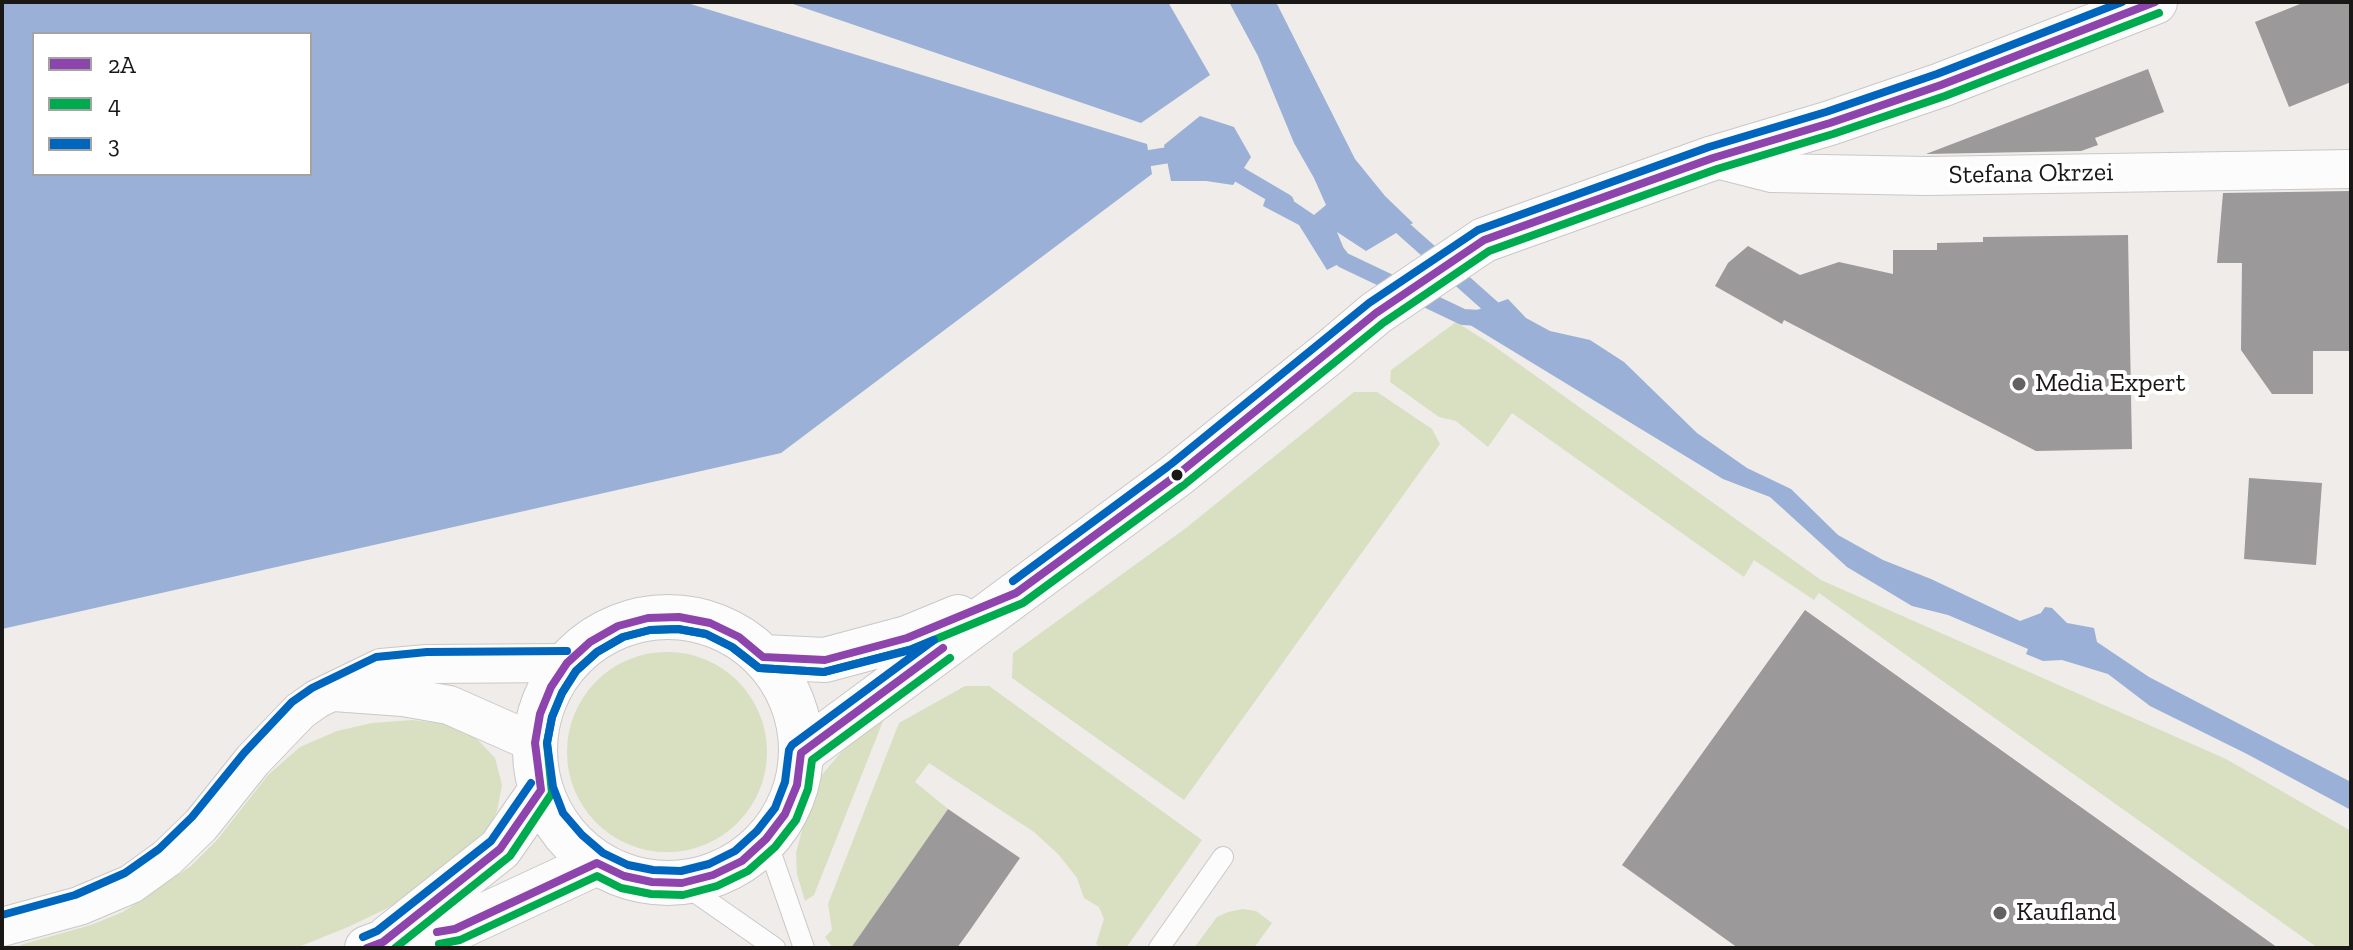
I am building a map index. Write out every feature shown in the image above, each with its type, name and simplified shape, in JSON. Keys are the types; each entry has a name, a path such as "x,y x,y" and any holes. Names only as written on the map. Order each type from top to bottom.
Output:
{"main road":[{"path":"801,753 1177,475 1376,313 1484,240 1713,158 1941,85 2155,2"},
{"path":"763,657 825,660 907,638 1016,593"},
{"path":"679,617 710,623 739,637 763,657 784,685 797,717 801,753 797,785 785,814 766,839 742,861 713,875 682,883 652,882 624,876 597,863 573,844 553,819 541,790 535,743 540,714 551,687 567,663 590,642 618,626 648,618 679,617"},
{"path":"375,945 500,849 541,790"},
{"path":"375,945 455,929 597,863"}],"street":[{"name":"Stefana Okrzei","path":"1713,158 1772,173 1895,175 2351,169"},
{"path":"2,927 79,906 131,884 167,858 201,825 287,723 317,699 381,668 427,664 567,663"},
{"path":"334,692 403,697 449,705 535,743"}],"lane":[{"path":"766,839 804,948"},
{"path":"1159,948 1223,857"},
{"path":"682,883 775,948"}],"green space":[{"path":"1456,322 1821,580 2226,759 2351,831 2351,948 2318,948 1819,593 1814,600 1754,560 1744,577 1512,413 1488,447 1456,421 1439,417 1390,382 1391,370"},
{"path":"1354,392 1377,392 1432,429 1440,444 1184,800 1012,678 1013,653 1186,528"},
{"path":"667,652 705,660 738,681 759,714 767,752 759,790 738,823 705,844 667,852 629,844 596,823 575,790 567,752 575,714 596,681 629,660"},
{"path":"965,686 989,686 1202,840 1126,948 1101,948 1096,944 1104,919 1099,907 1084,898 1077,878 1059,855 1034,832 929,763 915,782 948,809 855,943 861,948 833,948 825,937 832,930 828,904 899,723"},
{"path":"885,716 814,895 805,901 797,874 796,853 819,778 857,734"},
{"path":"412,720 446,724 475,737 495,758 502,785 497,811 485,836 398,903 296,948 21,948 20,945 91,925 123,912 191,866 217,840 268,775 300,747 337,731 372,723"},
{"path":"1243,909 1256,911 1272,923 1254,948 1194,948 1217,917"}],"water":[{"path":"2,2 684,2 1147,144 1152,174 781,453 2,629"},
{"path":"787,2 1168,2 1210,75 1141,123"},
{"path":"1229,2 1276,2 1355,159 1385,196 1413,223 1366,251 1337,232 1348,259 1327,270 1299,225 1263,206 1270,185 1314,215 1326,205 1294,143 1258,56"},
{"path":"1200,116 1234,127 1251,157 1233,185 1171,181 1164,145"},
{"path":"1508,299 1526,318 1550,331 1590,340 1624,362 1697,433 1747,468 1791,489 1838,535 1883,560 2020,621 2041,613 2045,607 2052,608 2067,623 2094,628 2097,642 2149,677 2351,782 2351,810 2150,706 2108,674 2062,660 2043,661 2026,654 2028,649 1948,615 1912,606 1847,567 1770,497 1723,479 1457,317"}],"building":[{"path":"2305,2 2351,2 2351,82 2289,107 2255,22"},
{"path":"2148,69 2164,112 2095,138 2098,145 2081,151 1926,154"},
{"path":"2351,191 2351,351 2313,351 2313,394 2272,394 2241,350 2242,263 2217,263 2223,193"},
{"name":"Media Expert","path":"2128,235 2132,449 2036,451 1784,320 1782,324 1715,286 1728,263 1748,246 1800,275 1839,262 1893,274 1893,250 1937,250 1937,243 1983,242 1983,237"},
{"path":"2249,478 2322,483 2316,565 2244,559"},
{"path":"1805,610 2278,948 1738,948 1622,865"},
{"path":"948,809 1020,858 970,930 957,948 851,948"}],"waterway":[{"path":"1150,158 1188,152"},
{"path":"1223,165 1286,202"},
{"path":"1389,216 1506,320"},
{"path":"1331,245 1343,260 1463,317 1480,318"}],"transit line":[{"name":"3","path":"1013,581 1170,465 1369,303 1478,230 1709,147 1937,74 2122,2"},
{"name":"2A","path":"367,948 383,942 500,849 541,790 535,743 540,714 551,687 567,663 590,642 618,626 648,618 679,617 710,623 739,637 763,657 825,660 907,638 1016,593 1177,475 1376,313 1484,240 1713,158 1941,85 2155,2"},
{"name":"4","path":"395,948 510,856 552,793 547,743 552,717 562,693 576,671 597,652 623,637 650,630 678,629 706,634 732,647 759,668 824,672 912,649 1023,603 1185,484 1383,323 1489,251 1717,169 1945,96 2159,13"},
{"name":"3","path":"678,629 706,634 732,647 759,668 824,672 910,650 934,640 792,745 785,782 775,808 757,831 735,851 709,864 681,871 653,870 628,865 603,853 563,813 553,787 547,743 552,717 562,693 576,671 597,652 623,637 650,630 678,629"},
{"name":"2A","path":"437,932 455,929 597,863 624,876 652,882 682,883 713,875 742,861 766,839 785,814 797,785 801,753 943,648"},
{"name":"3","path":"2,915 75,895 125,873 159,849 192,817 244,753 292,702 312,688 376,657 427,652 567,651"},
{"name":"4","path":"439,944 460,940 597,876 621,888 651,894 683,895 717,886 748,871 775,847 796,820 808,789 812,760 950,658"},
{"name":"3","path":"363,937 377,931 491,841 531,783"}],"place":[{"name":"Media Expert","path":"2019,384"},
{"name":"Kaufland","path":"2000,913"}]}
